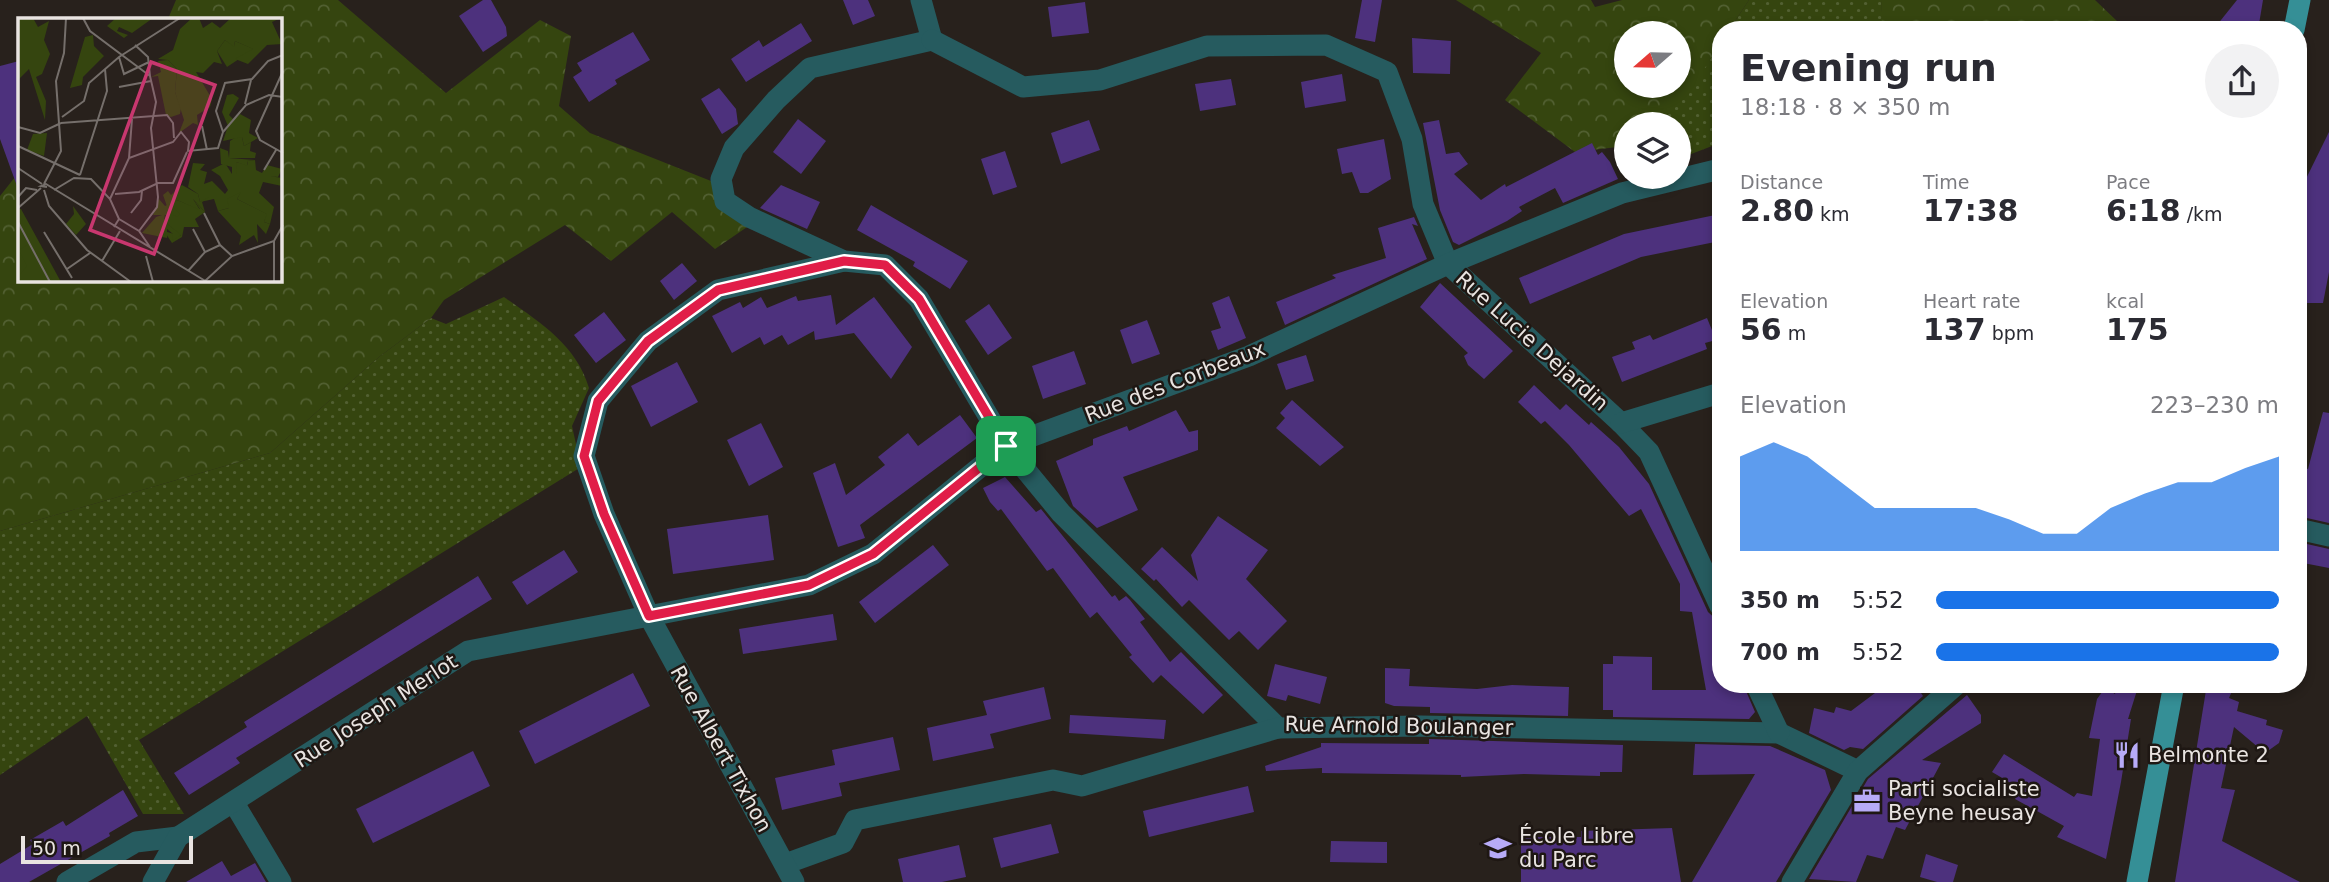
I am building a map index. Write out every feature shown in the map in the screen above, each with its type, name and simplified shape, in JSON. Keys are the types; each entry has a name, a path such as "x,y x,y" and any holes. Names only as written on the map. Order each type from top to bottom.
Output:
{"main road":[{"path":"2296,21 2300,0"},
{"path":"2137,882 2172,693"}],"street":[{"path":"844,261 749,218 725,201 721,179 734,148 776,100 810,68 932,40 921,0"},
{"name":"Rue Lucie Dejardin","path":"932,40 1023,87 1100,80 1207,46 1326,44 1387,72 1408,128 1423,204 1448,264 1622,423 1649,452 1712,589"},
{"name":"Rue des Corbeaux","path":"649,616 809,585 873,554 1006,446 1249,356 1448,264 1622,193 1712,171"},
{"name":"Rue Arnold Boulanger","path":"844,261 885,265 919,299 1006,446 1061,513 1278,728 1421,726 1779,733 1858,771"},
{"name":"Rue Albert Tixhon","path":"789,873 649,616 604,514 584,456 598,401 648,341 718,290 844,261"},
{"path":"1622,423 1712,395"},
{"path":"2307,531 2329,536"},
{"name":"Rue Joseph Merlot","path":"178,838 468,651 649,616"},
{"path":"1760,693 1779,733"},
{"path":"1792,882 1858,771 1947,693"},
{"path":"789,873 843,843 855,820 1053,779 1082,786 1278,728"},
{"path":"234,803 281,882"},
{"path":"67,882 136,842 178,838"},
{"path":"153,882 178,838"}],"green space":[{"path":"176,0 338,0 446,93 540,20 571,36 559,106 590,133 711,181 750,225 715,249 672,212 611,261 565,225 444,300 431,318 379,357 270,453 0,531 0,196 18,173 18,282 282,282 282,18 168,18"},
{"path":"1456,0 1591,0 1595,7 1622,0 1749,0 1735,21 1712,21 1712,56 1691,85 1691,21 1614,21 1614,98 1677,98 1662,112 1614,112 1614,147 1575,152 1505,100 1541,53"},
{"path":"1749,0 1881,0 1883,21 1803,21 1735,21"},
{"path":"1881,0 2095,0 2117,21 1882,21"},
{"path":"1712,55 1712,146 1691,154 1691,112 1661,112 1675,98 1691,98 1691,81"},
{"path":"504,297 555,335 566,346 583,372 589,388 572,426 581,467 139,740 184,814 143,814 87,716 0,775 0,531 270,453 379,357 431,318 446,324"}],"building":[{"path":"483,0 491,0 506,27 507,36 483,52 459,16"},
{"path":"843,0 868,0 875,16 853,25"},
{"path":"1362,0 1382,0 1375,42 1355,38"},
{"path":"2237,0 2263,0 2260,21 2220,21"},
{"path":"1085,2 1089,33 1052,37 1048,7"},
{"path":"801,23 812,41 746,82 731,59 759,40 763,47"},
{"path":"633,32 650,60 615,80 617,84 589,102 573,77 582,71 577,63"},
{"path":"1412,38 1451,41 1450,74 1413,73"},
{"path":"18,61 17,186 0,139 0,66"},
{"path":"1342,74 1346,101 1305,108 1301,82"},
{"path":"1231,79 1236,105 1200,111 1195,84"},
{"path":"719,88 736,109 738,124 722,134 701,99"},
{"path":"798,119 826,141 801,174 773,152"},
{"path":"1089,120 1100,150 1061,164 1051,133"},
{"path":"1439,120 1446,154 1459,152 1468,164 1454,174 1481,200 1505,184 1506,187 1592,143 1598,155 1602,152 1610,162 1614,170 1614,181 1563,203 1555,188 1519,207 1522,211 1507,221 1459,245 1453,242 1440,210 1423,123"},
{"path":"2329,132 2329,272 2323,303 2307,303 2307,177"},
{"path":"1384,139 1391,179 1368,193 1360,193 1352,172 1342,174 1337,149"},
{"path":"1005,151 1017,187 993,195 981,159"},
{"path":"781,185 820,202 807,229 760,208"},
{"path":"871,205 968,261 950,289 913,266 915,262 857,230"},
{"path":"1712,216 1712,243 1641,257 1530,304 1519,278 1624,234"},
{"path":"1414,217 1418,226 1412,224 1427,259 1285,325 1276,302 1336,278 1332,275 1386,258 1378,228"},
{"path":"682,263 697,281 674,300 660,281"},
{"path":"1440,283 1513,351 1484,379 1468,365 1464,356 1468,353 1420,307"},
{"path":"831,295 836,325 874,297 912,347 891,379 854,333 815,340 814,331 788,345 782,335 764,345 760,337 732,353 712,316 740,302 743,308 761,297 767,308 796,296 798,301"},
{"path":"1229,296 1246,338 1218,350 1211,331 1221,328 1212,303"},
{"path":"989,304 1012,338 988,355 965,321"},
{"path":"604,312 626,340 596,363 574,335"},
{"path":"1707,318 1712,330 1712,341 1705,343 1707,349 1622,382 1612,357 1635,349 1632,342 1650,335 1653,340"},
{"path":"1147,320 1160,354 1132,364 1120,330"},
{"path":"1074,351 1086,384 1043,399 1032,366"},
{"path":"1306,355 1314,381 1286,390 1277,364"},
{"path":"677,362 698,402 651,427 631,386"},
{"path":"1534,385 1560,410 1566,404 1619,447 1649,484 1712,616 1712,693 1747,693 1755,712 1749,719 1613,717 1613,710 1603,710 1603,664 1613,664 1613,656 1652,657 1652,690 1706,690 1692,612 1680,611 1680,584 1641,509 1629,516 1569,445 1545,421 1541,424 1518,402"},
{"path":"1292,400 1344,447 1320,466 1276,428 1285,418 1280,413"},
{"path":"1176,410 1189,432 1198,430 1198,450 1123,477 1138,510 1097,528 1073,506 1056,461 1093,445 1093,439 1127,426 1129,431"},
{"path":"2323,412 2329,413 2329,523 2307,518 2308,469"},
{"path":"960,415 977,438 860,525 865,538 838,547 813,473 835,463 846,495 885,465 878,457 908,433 918,446"},
{"path":"761,423 783,467 749,486 727,440"},
{"path":"1005,477 1036,512 1041,509 1112,597 1115,595 1119,601 1126,596 1130,600 1145,619 1140,622 1170,662 1181,652 1223,695 1203,714 1161,675 1153,683 1129,657 1132,655 1097,612 1090,618 1053,568 1047,571 1001,509 998,511 990,502 983,488"},
{"path":"768,515 774,560 673,574 667,529"},
{"path":"1218,516 1268,550 1246,579 1287,621 1258,650 1239,631 1229,640 1189,600 1182,607 1156,579 1154,581 1141,569 1162,547 1198,581 1191,555"},
{"path":"2307,544 2329,549 2329,568 2307,564"},
{"path":"933,545 949,565 875,623 859,602"},
{"path":"564,550 578,572 527,605 512,582"},
{"path":"478,576 492,599 236,758 240,763 189,795 174,773 247,727 244,722"},
{"path":"833,614 837,640 743,654 739,629"},
{"path":"1275,664 1327,677 1320,704 1288,695 1286,701 1267,696"},
{"path":"1385,668 1410,669 1409,686 1477,689 1512,685 1569,687 1568,716 1430,713 1430,707 1394,706 1385,703"},
{"path":"633,673 650,706 535,764 519,731"},
{"path":"1044,687 1051,719 990,734 994,748 933,761 927,728 987,715 983,701"},
{"path":"1875,693 1921,693 1923,696 1863,749 1850,747 1844,750 1809,733 1814,708 1834,713 1836,707 1851,711"},
{"path":"2101,693 2136,693 2128,719 2131,719 2106,859 2057,837 2064,826 2015,799 2021,789 1992,772 2004,754 2074,797 2077,793 2092,796 2100,739 2089,738 2097,699"},
{"path":"2206,693 2231,693 2229,698 2239,702 2237,711 2267,720 2266,725 2283,730 2279,743 2265,753 2234,727 2221,788 2235,790 2222,841 2300,882 2175,882"},
{"path":"1967,695 1981,715 1981,723 1922,760 1941,763 1905,830 1896,827 1883,859 1867,855 1856,882 1809,879 1868,779"},
{"path":"1070,715 1166,720 1164,739 1069,733"},
{"path":"893,737 900,770 839,783 842,796 782,810 775,778 835,765 832,750"},
{"path":"1429,739 1623,745 1622,772 1600,772 1600,776 1524,774 1461,777 1322,773 1322,768 1266,771 1265,766 1321,747 1321,743 1429,744"},
{"path":"1695,744 1770,746 1825,770 1831,790 1776,882 1692,882 1755,774 1693,775"},
{"path":"473,751 490,786 373,843 356,809"},
{"path":"1248,786 1254,812 1149,837 1143,811"},
{"path":"123,790 138,816 109,833 110,836 29,882 0,882 0,864 33,844 30,840 63,821 66,826"},
{"path":"1051,824 1059,853 1001,868 993,838"},
{"path":"1672,828 1681,882 1521,882 1521,837 1581,837 1581,831"},
{"path":"1331,841 1387,842 1387,863 1330,862"},
{"path":"959,845 966,877 942,882 903,882 898,859"},
{"path":"1926,854 1958,865 1953,882 1937,882 1920,877"},
{"path":"222,861 231,876 255,863 266,882 186,882"}],"place":[{"name":"Belmonte 2","path":"2127,755"},
{"name":"Parti socialiste Beyne heusay","path":"1867,801"},
{"name":"École Libre du Parc","path":"1498,848"}],"route":[{"path":"844,261 885,265 919,299 1006,446 873,554 809,585 649,616 604,514 584,456 598,401 648,341 718,290 844,261"}]}
